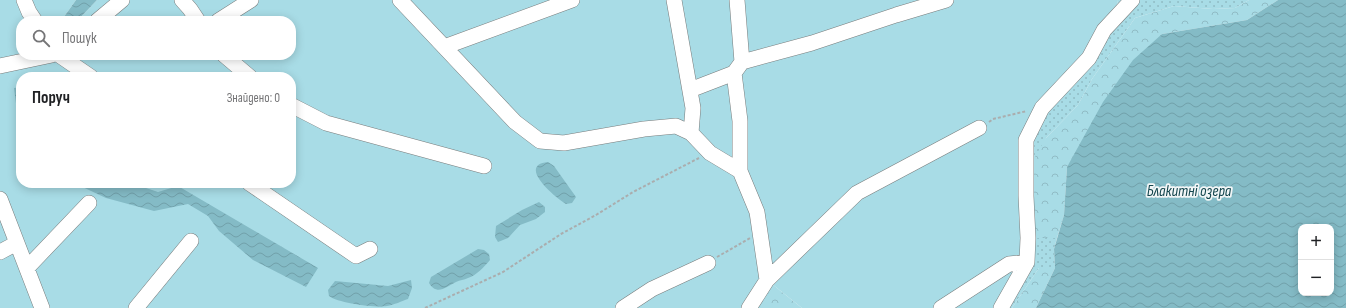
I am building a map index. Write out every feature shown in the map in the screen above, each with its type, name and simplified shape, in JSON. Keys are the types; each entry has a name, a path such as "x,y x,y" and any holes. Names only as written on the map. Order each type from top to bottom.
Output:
{"street":[{"path":"24,0 32,16"},
{"path":"103,16 122,0"},
{"path":"182,0 195,16"},
{"path":"226,16 251,0"},
{"path":"444,47 572,0"},
{"path":"674,0 693,108 690,134"},
{"path":"737,0 740,171 757,212 767,280"},
{"path":"690,90 738,68 896,15 946,0"},
{"path":"1001,308 1026,262 1028,238 1026,140 1042,108 1089,58 1104,30 1132,0"},
{"path":"406,1 444,47 515,122 540,141 564,143 644,129 676,126 690,134 710,153 740,171"},
{"path":"0,66 28,60"},
{"path":"66,60 84,72"},
{"path":"230,60 244,72"},
{"path":"296,108 326,123 484,166"},
{"path":"749,308 767,280 857,193 979,128"},
{"path":"256,188 356,256 370,249"},
{"path":"0,199 42,308"},
{"path":"27,268 89,202"},
{"path":"136,308 191,241"},
{"path":"0,252 17,243"},
{"path":"941,308 1008,264 1026,262"},
{"path":"623,308 652,289 708,263"}],"path":[{"path":"979,128 993,119 1042,108"},
{"path":"425,308 503,272 561,234 596,215 633,192 710,153"},
{"path":"708,263 761,231"}],"green space":[{"path":"0,0 76,0 65,16 16,16 16,60 296,60 296,16 82,16 97,0 1117,0 1118,7 1085,51 1036,104 1023,240 1018,270 995,308 802,308 767,280 749,308 0,308"},
{"path":"1117,0 1249,0 1235,8 1213,9 1174,6 1135,18 1092,79 1078,105 1046,138 1032,238 1057,238 1054,249 1055,268 1039,268 1012,308 995,308 1022,132 1118,7"},
{"path":"1249,0 1278,0 1247,20 1162,34 1067,167 1064,215 1057,238 1031,238 1029,167 1046,138 1078,105 1092,79 1135,18 1174,6 1213,9 1235,8"},
{"path":"1039,268 1055,268 1036,308 1012,308"},
{"path":"767,280 802,308 749,308"}],"water":[{"path":"76,0 97,0 82,16 65,16"},
{"name":"Блакитні озера","path":"1278,0 1346,0 1346,308 1036,308 1055,268 1054,249 1064,215 1067,167 1103,102 1133,60 1162,34 1247,20"},
{"path":"14,88 16,88 16,104"},
{"path":"548,162 554,166 576,197 572,203 566,204 561,201 541,182 537,175 536,169 539,164"},
{"path":"85,188 146,188 158,192 171,188 181,188 318,268 306,287 253,260 219,231 208,216 188,204 154,211 106,198"},
{"path":"539,202 545,207 545,212 536,219 520,225 508,238 498,242 495,237 496,226 522,210"},
{"path":"478,249 484,250 489,254 490,260 483,268 474,275 445,288 438,290 432,287 429,283 431,277"},
{"path":"411,280 412,288 408,299 387,306 366,306 340,301 329,296 328,290 335,281 388,286"}]}
